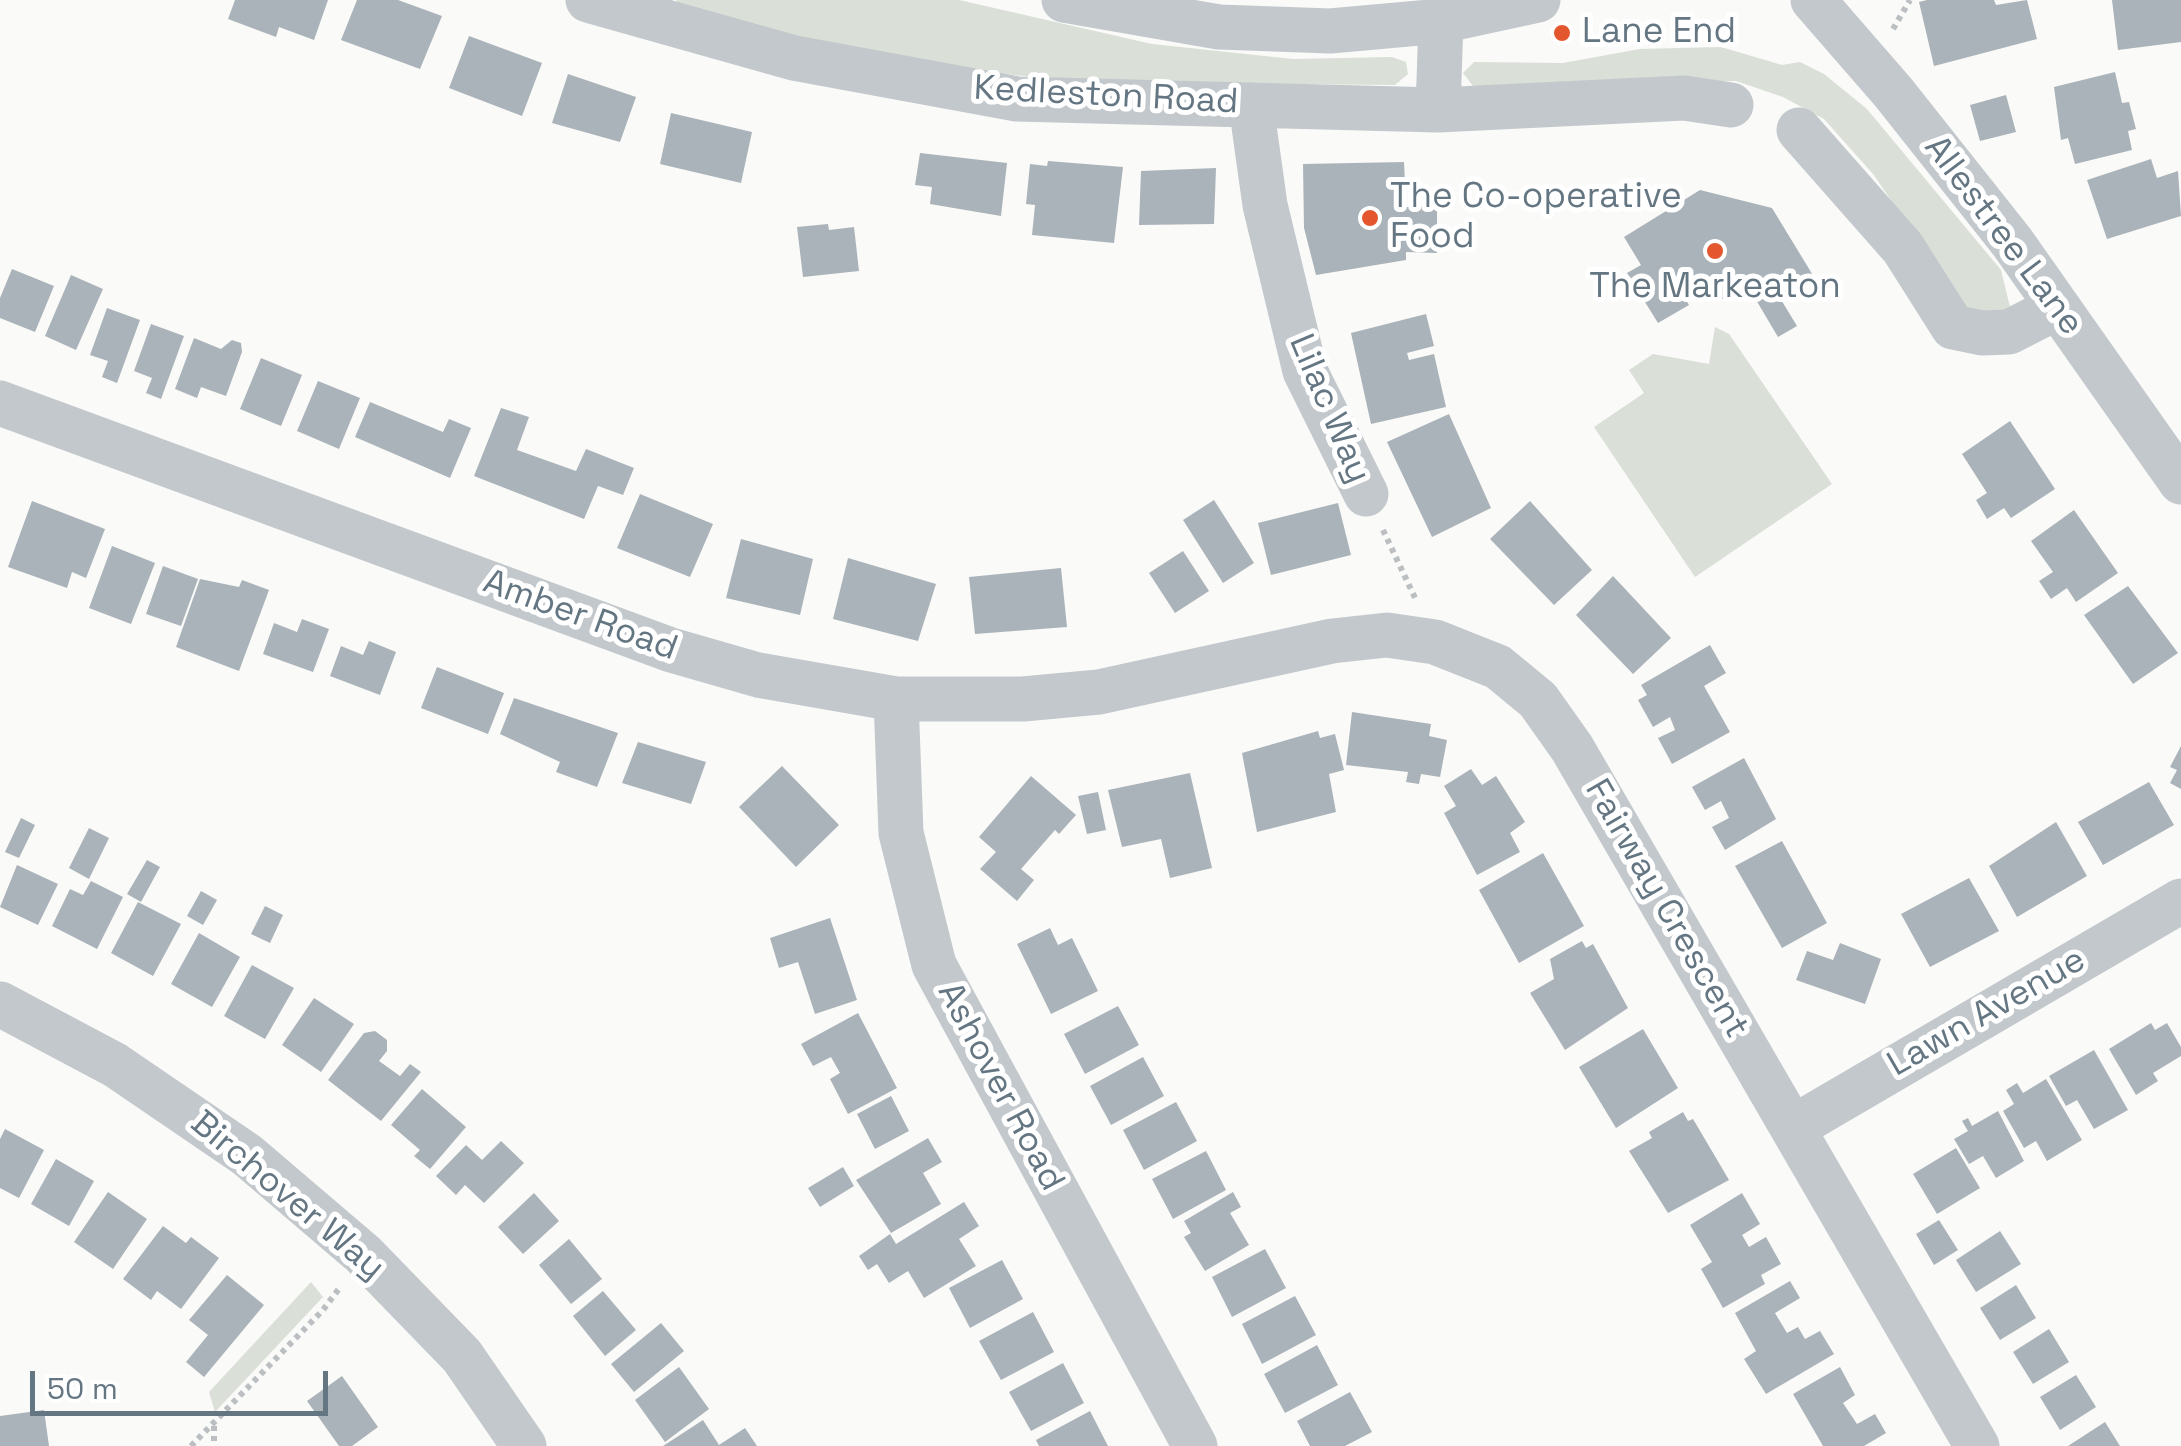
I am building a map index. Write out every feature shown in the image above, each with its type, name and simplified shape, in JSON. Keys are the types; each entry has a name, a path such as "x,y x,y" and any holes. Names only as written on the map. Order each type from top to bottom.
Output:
{"street":[{"name":"Kedleston Road","path":"588,0 635,7 794,58 1016,98 1438,110 1684,98 1732,105"},
{"path":"1064,0 1219,27 1330,31 1441,21 1538,0"},
{"name":"Allestree Lane","path":"1813,0 1894,92 2058,307 2181,482"},
{"path":"1438,110 1441,21"},
{"name":"Lilac Way","path":"1250,105 1265,206 1305,371 1366,494"},
{"path":"1798,130 1903,248 1953,327 1982,333 2009,332 2058,307"},
{"name":"Amber Road","path":"0,402 672,650 758,675 896,700 1023,699 1098,692 1184,675"},
{"name":"Fairway Crescent","path":"1184,675 1332,641 1387,636 1436,642 1498,667 1538,700 1572,748 1977,1446"},
{"name":"Ashover Road","path":"896,700 900,833 934,965 1196,1446"},
{"name":"Lawn Avenue","path":"1794,1127 2181,900"},
{"name":"Birchover Way","path":"0,1004 166,1098 247,1156 364,1254 462,1356 524,1446"}],"path":[{"name":"Lilac Way","path":"1366,494 1436,642"},
{"path":"191,1446 323,1310 364,1254"},
{"path":"214,1425 214,1446"}],"shaded area":[{"path":"676,0 959,0 1152,44 1293,59 1392,57 1406,62 1408,74 1395,85 1092,82 991,73 918,64 683,12"},
{"path":"1721,47 1782,65 1800,62 1824,74 1867,109 2001,270 2010,307 1999,317 1967,311 1873,174 1824,119 1783,97 1736,81 1473,86 1463,73 1474,62 1563,63 1640,49"},
{"path":"1715,327 1729,334 1832,484 1695,577 1594,427 1644,393 1629,370 1653,354 1709,364"},
{"path":"311,1282 323,1297 215,1412 209,1392"}],"building":[{"path":"235,0 328,0 314,40 279,27 276,37 228,19"},
{"path":"357,0 398,0 442,16 420,69 341,40"},
{"path":"1994,0 1996,5 2027,0 2037,39 1934,66 1919,2"},
{"path":"2112,0 2181,0 2181,42 2118,50"},
{"path":"469,36 542,63 522,116 449,88"},
{"path":"2115,72 2122,103 2129,102 2136,129 2128,131 2132,150 2075,164 2068,138 2061,140 2054,87"},
{"path":"568,74 636,97 620,142 552,123"},
{"path":"2006,95 2016,132 1980,141 1970,105"},
{"path":"671,113 752,132 741,183 660,164"},
{"path":"920,153 1007,163 1001,216 930,204 932,187 915,185"},
{"path":"2151,159 2157,178 2178,171 2181,216 2107,239 2087,180"},
{"path":"1048,161 1123,167 1114,243 1032,235 1035,205 1026,204 1030,164 1047,166"},
{"name":"The Co-operative Food","path":"1404,162 1406,207 1437,206 1437,253 1406,252 1406,260 1316,275 1304,228 1303,164"},
{"path":"1216,168 1214,224 1139,225 1141,171"},
{"name":"The Markeaton","path":"1700,190 1772,208 1814,277 1780,298 1797,326 1778,337 1749,288 1729,301 1684,287 1680,290 1689,305 1658,323 1627,273 1641,265 1624,237"},
{"path":"828,224 829,230 854,227 859,271 803,277 797,227"},
{"path":"12,269 54,286 35,332 0,318 0,298"},
{"path":"71,275 103,289 76,350 45,336"},
{"path":"107,308 140,320 117,383 102,377 108,361 90,355"},
{"path":"1426,314 1434,346 1407,353 1409,360 1434,354 1446,407 1371,424 1351,333"},
{"path":"151,324 184,336 161,399 146,393 152,378 134,371"},
{"path":"194,338 221,349 232,340 241,343 242,352 226,396 201,387 197,398 175,389"},
{"path":"261,358 302,375 281,426 240,409"},
{"path":"318,381 360,398 339,449 297,431"},
{"path":"370,402 443,432 449,419 471,428 450,478 355,437"},
{"path":"501,408 529,417 517,450 576,471 586,449 634,468 623,495 598,486 584,519 474,476"},
{"path":"1449,414 1491,508 1432,537 1387,442"},
{"path":"2010,421 2055,489 2011,518 2004,508 1987,519 1976,500 1987,493 1962,454"},
{"path":"640,494 713,524 690,577 617,548"},
{"path":"1214,500 1254,563 1223,583 1183,520"},
{"path":"32,501 105,529 86,578 72,572 67,588 8,567"},
{"path":"1530,501 1592,570 1554,605 1490,539"},
{"path":"1338,503 1351,555 1271,575 1258,523"},
{"path":"2074,510 2118,573 2076,602 2067,588 2051,599 2039,581 2053,572 2031,541"},
{"path":"741,539 813,559 800,615 726,598"},
{"path":"112,546 155,563 131,624 89,608"},
{"path":"1183,551 1209,591 1175,613 1149,573"},
{"path":"848,558 936,584 918,641 833,619"},
{"path":"163,566 198,579 181,626 146,614"},
{"path":"1061,568 1067,627 975,634 969,577"},
{"path":"1613,576 1671,638 1633,674 1576,615"},
{"path":"200,579 239,587 242,580 269,590 239,671 176,647"},
{"path":"2128,586 2178,653 2133,684 2084,615"},
{"path":"302,619 329,629 313,672 263,654 274,623 297,632"},
{"path":"369,641 396,652 380,695 330,676 341,646 363,655"},
{"path":"1710,645 1726,673 1704,686 1730,732 1672,764 1658,738 1675,730 1670,717 1653,727 1638,700 1647,695 1641,685"},
{"path":"437,667 504,693 488,734 421,708"},
{"path":"514,698 618,733 597,787 556,772 560,762 500,734"},
{"path":"1352,712 1431,724 1429,736 1447,740 1440,777 1421,774 1419,784 1406,782 1408,772 1346,765"},
{"path":"1318,731 1320,738 1335,734 1344,770 1329,774 1336,812 1257,832 1242,753"},
{"path":"638,742 706,762 691,804 622,783"},
{"path":"2181,746 2181,789 2170,783 2177,770 2170,767"},
{"path":"1744,758 1776,819 1725,850 1712,827 1729,818 1721,801 1705,810 1692,787"},
{"path":"782,766 839,825 796,867 739,807"},
{"path":"1471,769 1482,785 1496,776 1525,822 1510,833 1520,852 1477,875 1444,813 1456,806 1444,786"},
{"path":"1190,773 1212,868 1170,878 1161,839 1122,847 1108,790"},
{"path":"1031,776 1076,815 1059,834 1055,830 1021,869 1034,880 1017,901 980,869 996,852 979,837"},
{"path":"2149,782 2174,825 2103,865 2078,822"},
{"path":"1098,792 1106,830 1087,834 1078,796"},
{"path":"21,818 35,825 19,858 5,852"},
{"path":"2056,822 2087,876 2017,917 1989,866"},
{"path":"89,828 109,838 89,879 69,868"},
{"path":"1782,841 1827,923 1782,948 1735,866"},
{"path":"1543,853 1584,926 1519,963 1479,890"},
{"path":"147,860 160,867 141,902 127,894"},
{"path":"17,865 58,884 38,925 0,907"},
{"path":"1969,878 1999,931 1930,967 1901,914"},
{"path":"91,881 123,897 97,949 52,926 70,889 83,895"},
{"path":"201,891 217,900 203,925 187,916"},
{"path":"138,902 181,924 153,976 111,953"},
{"path":"265,906 283,915 270,943 251,934"},
{"path":"830,918 857,1000 815,1014 798,962 779,968 770,938"},
{"path":"1050,928 1058,945 1072,938 1098,991 1051,1014 1017,944"},
{"path":"199,933 240,957 212,1007 171,984"},
{"path":"1582,941 1586,948 1593,944 1628,1008 1565,1050 1530,993 1554,979 1550,959"},
{"path":"1840,943 1881,959 1865,1004 1796,980 1807,951 1833,960"},
{"path":"252,965 294,988 265,1039 224,1016"},
{"path":"314,998 354,1024 321,1072 282,1045"},
{"path":"1118,1006 1139,1045 1085,1074 1064,1034"},
{"path":"858,1013 897,1088 848,1114 830,1079 840,1073 831,1057 813,1066 801,1044"},
{"path":"2151,1023 2155,1030 2167,1023 2181,1047 2181,1056 2153,1073 2158,1081 2136,1095 2109,1049"},
{"path":"1643,1029 1678,1088 1616,1128 1579,1067"},
{"path":"375,1031 387,1040 387,1051 379,1061 400,1076 410,1064 421,1072 381,1121 328,1080 364,1033"},
{"path":"2094,1050 2128,1110 2094,1129 2077,1100 2066,1106 2049,1076"},
{"path":"1143,1057 1164,1096 1111,1125 1090,1086"},
{"path":"2046,1079 2082,1140 2047,1161 2036,1141 2024,1148 2003,1111 2014,1104 2006,1090 2017,1083 2023,1093"},
{"path":"422,1089 466,1127 430,1169 414,1156 420,1150 391,1125"},
{"path":"891,1096 909,1131 875,1149 857,1114"},
{"path":"1176,1102 1197,1141 1144,1170 1123,1130"},
{"path":"1998,1111 2024,1161 1996,1178 1983,1156 1969,1164 1954,1139 1968,1131 1962,1121 1968,1118 1972,1126"},
{"path":"1683,1112 1688,1121 1693,1119 1729,1180 1668,1213 1629,1151 1652,1138 1649,1132"},
{"path":"5,1129 44,1150 19,1198 0,1188 0,1139"},
{"path":"928,1138 942,1162 923,1173 941,1204 891,1233 856,1180"},
{"path":"501,1141 524,1163 484,1203 465,1185 456,1195 436,1176 466,1145 482,1160"},
{"path":"1956,1148 1980,1188 1937,1214 1913,1174"},
{"path":"1206,1151 1226,1190 1173,1219 1152,1179"},
{"path":"56,1159 94,1181 69,1226 31,1204"},
{"path":"843,1167 854,1186 820,1207 808,1188"},
{"path":"108,1192 147,1219 113,1269 74,1242"},
{"path":"1233,1192 1241,1207 1230,1213 1249,1245 1205,1271 1184,1237 1191,1233 1184,1221"},
{"path":"534,1193 559,1221 523,1254 498,1227"},
{"path":"1742,1193 1760,1224 1742,1235 1749,1247 1766,1237 1781,1264 1761,1275 1765,1284 1723,1308 1701,1269 1712,1262 1690,1225"},
{"path":"964,1202 979,1226 959,1239 976,1266 924,1298 908,1271 889,1283 877,1264 868,1270 859,1256 890,1234 896,1244"},
{"path":"1939,1220 1958,1250 1934,1265 1916,1234"},
{"path":"163,1226 186,1243 191,1237 219,1258 181,1309 157,1291 151,1300 123,1279"},
{"path":"2000,1231 2021,1264 1976,1292 1956,1260"},
{"path":"569,1239 602,1279 571,1304 539,1265"},
{"path":"1265,1249 1286,1288 1232,1317 1212,1277"},
{"path":"1002,1260 1023,1299 970,1328 949,1288"},
{"path":"227,1275 264,1305 204,1377 186,1362 208,1335 189,1320"},
{"path":"1790,1281 1800,1298 1775,1313 1787,1333 1798,1327 1805,1339 1820,1331 1834,1354 1766,1394 1744,1359 1756,1351 1735,1313"},
{"path":"2016,1285 2036,1318 2000,1340 1980,1308"},
{"path":"603,1291 636,1330 605,1356 573,1316"},
{"path":"1295,1296 1316,1335 1262,1364 1242,1324"},
{"path":"1033,1312 1054,1352 1001,1380 979,1341"},
{"path":"661,1323 684,1351 634,1392 611,1364"},
{"path":"2049,1329 2069,1362 2033,1384 2013,1352"},
{"path":"1317,1345 1338,1385 1285,1413 1264,1374"},
{"path":"1063,1363 1084,1403 1031,1431 1009,1392"},
{"path":"679,1367 709,1409 665,1442 635,1400"},
{"path":"1840,1367 1855,1395 1843,1403 1857,1424 1875,1414 1886,1433 1864,1446 1823,1446 1793,1394"},
{"path":"2076,1375 2096,1407 2060,1430 2040,1397"},
{"path":"342,1376 378,1427 352,1446 339,1446 307,1401"},
{"path":"1350,1392 1372,1432 1345,1446 1310,1446 1297,1421"},
{"path":"44,1410 49,1446 0,1446 0,1416"},
{"path":"1090,1411 1108,1446 1039,1446 1036,1440"},
{"path":"703,1420 719,1445 745,1428 757,1446 663,1446"},
{"path":"2105,1422 2120,1446 2068,1446"}],"place":[{"name":"Lane End","path":"1562,33"},
{"name":"The Co-operative Food","path":"1370,218"},
{"name":"The Markeaton","path":"1715,251"}]}
